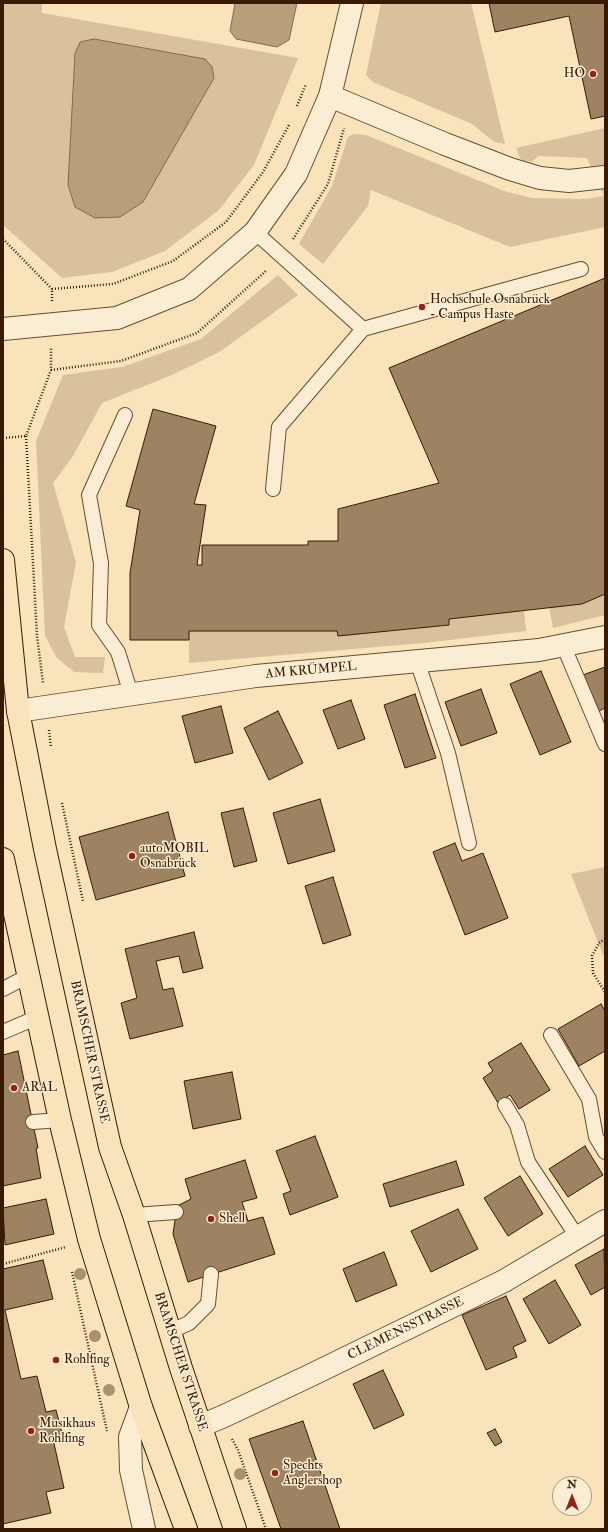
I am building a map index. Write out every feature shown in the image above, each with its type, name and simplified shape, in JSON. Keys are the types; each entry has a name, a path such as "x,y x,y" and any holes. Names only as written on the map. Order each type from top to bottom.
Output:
{"main road":[{"name":"BRAMSCHER STRASSE","path":"3,560 18,711 101,1110 110,1147 134,1214 169,1332 235,1529"},
{"path":"3,859 60,1120 89,1239 142,1407 186,1529"}],"street":[{"path":"3,329 117,318 189,289 255,232 296,174 330,96 352,3"},
{"path":"330,96 445,144 510,169 540,178 569,181 605,177"},
{"name":"AM KRÜMPEL","path":"18,711 256,676 564,647 605,637"},
{"name":"CLEMENSSTRASSE","path":"200,1426 222,1417 504,1281 605,1221"},
{"path":"142,1407 130,1437 131,1470 144,1529"}],"lane":[{"path":"255,232 363,329"},
{"path":"273,489 279,427 363,329 581,269"},
{"path":"125,415 89,495 101,563 100,625 118,652 131,694"},
{"path":"564,647 605,744"},
{"path":"417,661 448,753 469,843"},
{"path":"3,989 28,976"},
{"path":"3,1032 38,1017"},
{"path":"550,1035 589,1099 596,1137 605,1152"},
{"path":"505,1105 517,1125 528,1162 578,1238"},
{"path":"33,1122 60,1120"},
{"path":"134,1214 176,1212"},
{"path":"169,1332 189,1323 208,1304 211,1274"}],"path":[{"path":"296,110 307,82"},
{"path":"52,289 113,284 173,261 226,222 263,172 290,124"},
{"path":"3,239 52,289 51,370 26,436 37,636 52,750"},
{"path":"3,438 26,436"},
{"path":"61,796 84,903"},
{"path":"605,939 599,942 592,956 593,973 605,992"},
{"path":"3,1264 61,1249 89,1239"},
{"path":"222,1417 229,1435 238,1450 266,1529"}],"shaded area":[{"path":"3,3 42,3 42,13 298,58 254,165 219,210 165,251 112,272 62,278 3,225"},
{"path":"235,3 297,3 289,40 277,47 236,39 230,31"},
{"path":"381,3 471,3 505,144 494,142 472,124 373,82 366,75"},
{"path":"94,39 205,59 212,67 214,78 143,202 120,217 95,218 75,207 68,185 75,53 80,42"},
{"path":"605,128 605,227 510,247 371,190 368,206 323,264 299,244 332,186 348,137 354,134 366,135 507,192 532,198 587,199 604,196 587,158 539,156 531,162 521,160 516,148"},
{"path":"278,275 298,295 221,351 172,375 102,403 73,456 53,483 76,562 64,627 75,657 105,657 103,673 74,672 57,658 45,636 36,441 63,375 122,367 201,339"},
{"path":"605,594 605,615 553,628 549,607 582,604"},
{"path":"524,610 526,631 424,643 189,663 189,631 337,631 338,636 449,625 449,619"},
{"path":"605,867 605,954 603,955 571,874"}],"building":[{"name":"HO","path":"489,3 605,3 605,116 591,119 569,16 495,32"},
{"path":"605,278 605,594 582,604 449,619 449,625 338,636 337,631 189,631 189,640 130,640 130,573 140,510 126,506 153,409 216,426 194,504 206,505 197,565 202,565 202,545 308,545 308,541 338,541 338,509 439,483 389,368"},
{"path":"605,667 605,708 595,713 580,676"},
{"path":"541,671 571,742 540,755 510,684"},
{"path":"481,689 497,733 461,746 445,702"},
{"path":"415,694 436,758 405,768 384,705"},
{"path":"351,700 365,739 338,749 323,710"},
{"path":"221,706 233,753 195,763 182,716"},
{"path":"278,711 303,763 269,780 244,728"},
{"path":"320,799 335,851 288,864 273,813"},
{"path":"243,808 257,861 234,867 221,813"},
{"name":"autoMOBIL Osnabrück","path":"168,812 185,876 96,900 79,837"},
{"path":"455,843 462,861 483,853 508,918 465,935 433,852"},
{"path":"333,877 351,935 323,944 305,886"},
{"path":"194,932 203,968 183,973 179,956 156,961 163,990 173,988 183,1026 130,1039 121,1003 137,998 125,949"},
{"path":"601,1004 605,1011 605,1051 579,1066 558,1029"},
{"path":"521,1043 550,1090 519,1109 510,1095 498,1103 483,1078 493,1071 488,1063"},
{"name":"ARAL","path":"18,1051 38,1148 36,1148 41,1178 3,1186 3,1055"},
{"path":"232,1072 241,1119 193,1129 184,1081"},
{"path":"315,1136 338,1197 290,1215 283,1194 291,1191 276,1151"},
{"path":"585,1146 603,1175 568,1197 549,1169"},
{"name":"Shell","path":"245,1160 257,1198 242,1202 248,1221 263,1217 275,1254 188,1282 173,1234 177,1206 191,1199 185,1179"},
{"path":"456,1161 464,1185 390,1207 383,1184"},
{"path":"520,1176 543,1214 508,1236 484,1198"},
{"path":"46,1199 54,1234 5,1245 3,1208"},
{"path":"458,1209 478,1249 431,1272 411,1231"},
{"path":"604,1249 605,1287 591,1295 575,1265"},
{"path":"384,1252 397,1285 356,1302 343,1269"},
{"path":"43,1260 53,1299 5,1310 21,1379 37,1376 46,1412 56,1410 63,1437 53,1439 64,1488 46,1492 51,1513 3,1524 3,1269"},
{"path":"555,1280 581,1325 549,1344 523,1299"},
{"path":"506,1296 526,1341 513,1347 517,1357 486,1370 462,1315"},
{"path":"383,1370 404,1415 374,1429 353,1384"},
{"path":"303,1421 340,1529 281,1529 249,1439"},
{"path":"495,1429 502,1442 495,1446 487,1433"}],"place":[{"name":"HO","path":"593,74"},
{"name":"Hochschule Osnabrück - Campus Haste","path":"422,307"},
{"name":"autoMOBIL Osnabrück","path":"132,856"},
{"name":"ARAL","path":"14,1088"},
{"name":"Shell","path":"211,1219"},
{"name":"Rohlfing","path":"56,1360"},
{"name":"Musikhaus Rohlfing","path":"31,1431"},
{"name":"Spechts Anglershop","path":"275,1473"}]}
